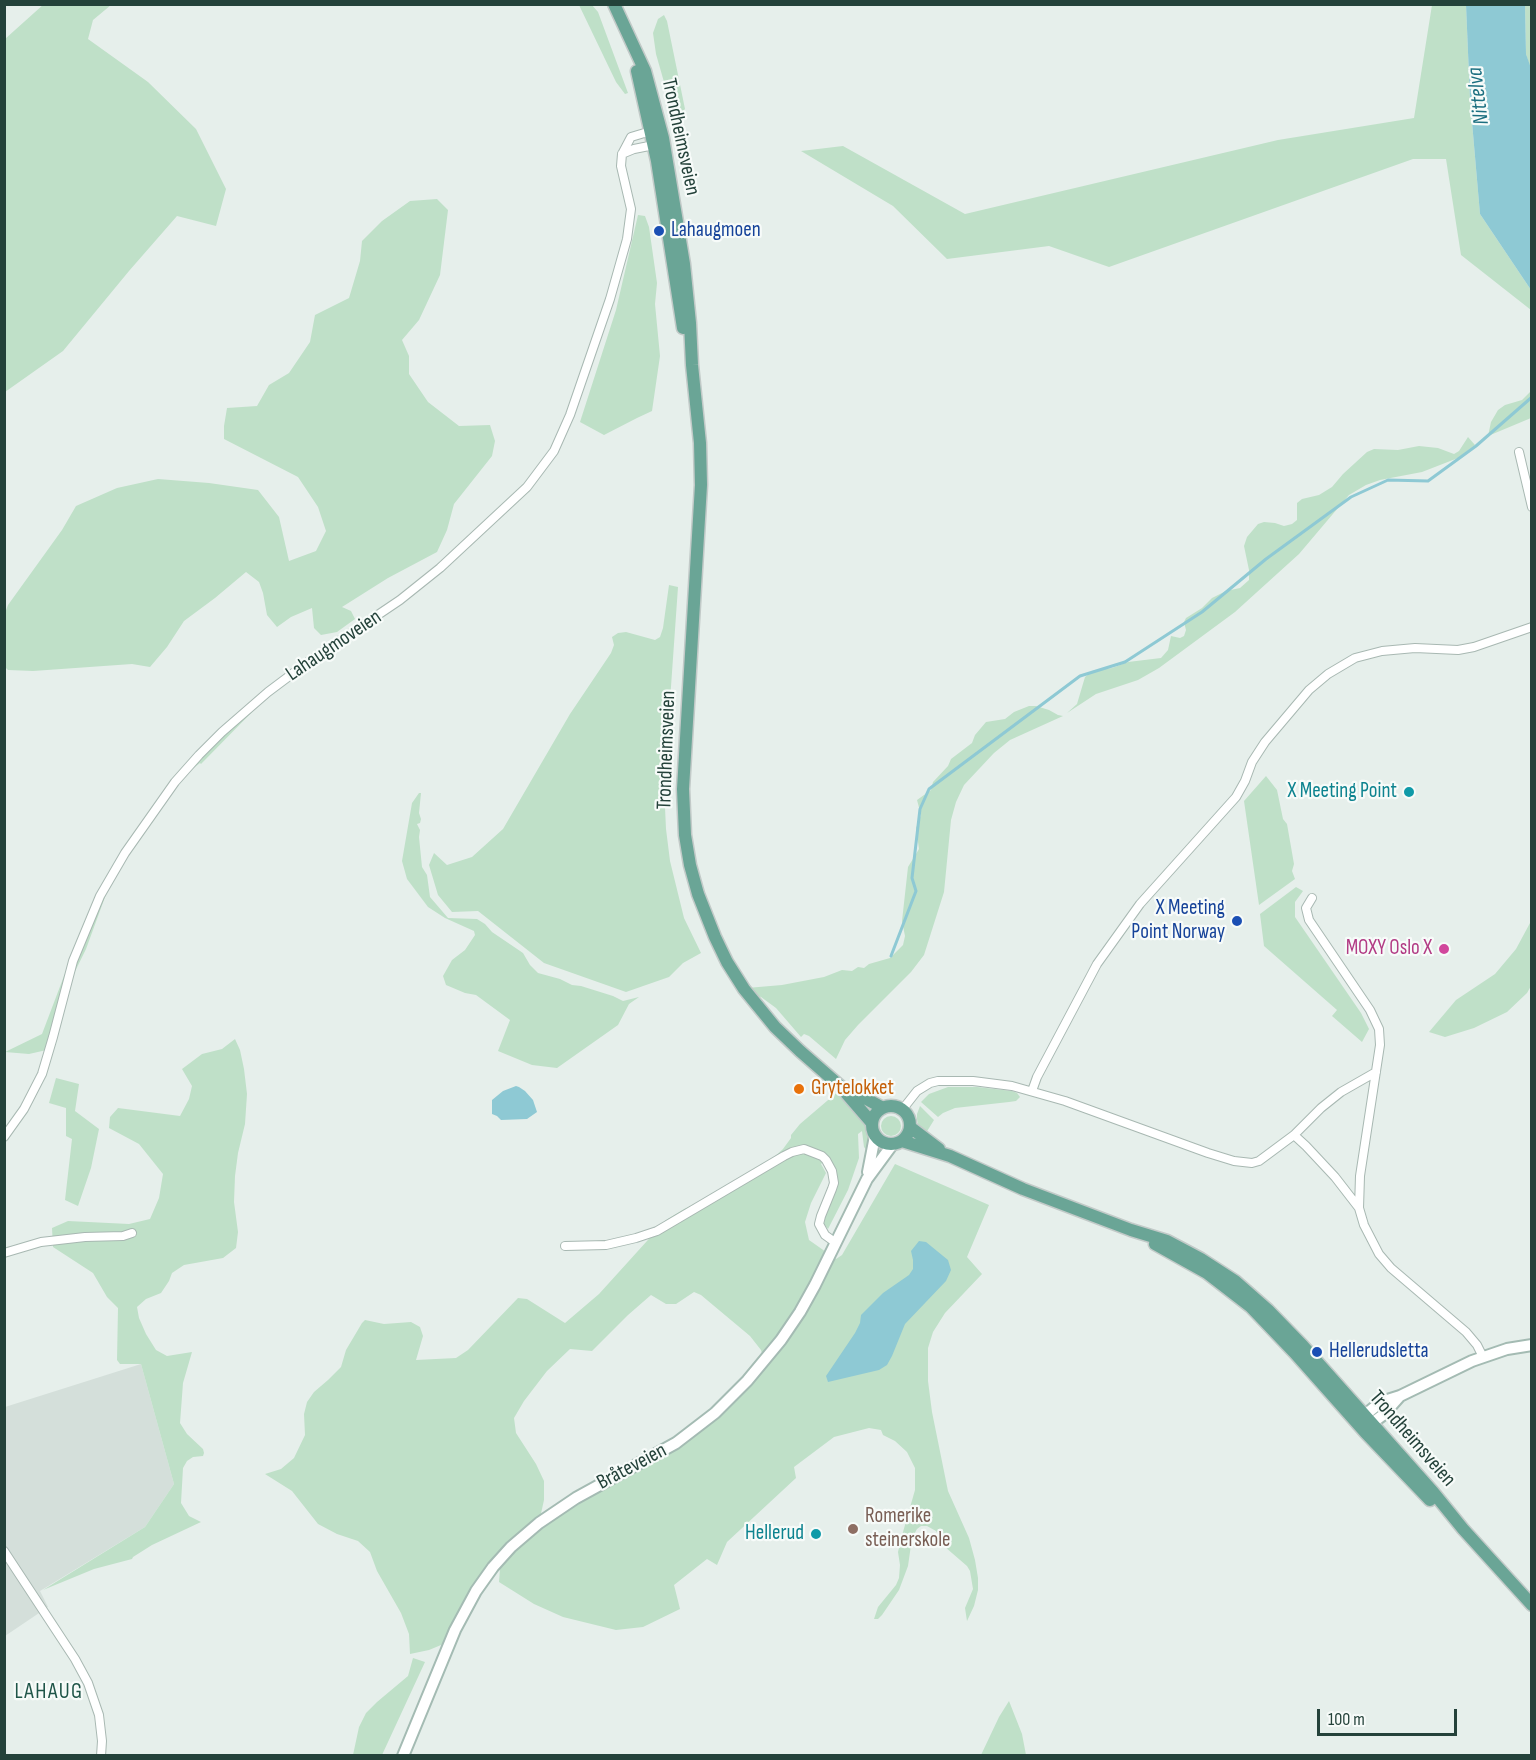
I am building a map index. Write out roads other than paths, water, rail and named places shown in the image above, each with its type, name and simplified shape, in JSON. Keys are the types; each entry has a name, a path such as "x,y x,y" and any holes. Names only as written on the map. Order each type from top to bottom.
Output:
{"main road":[{"name":"Trondheimsveien","path":"614,4 645,71 658,141 682,324 692,365 699,432 701,485 684,778 684,823 690,865 698,894 715,937 744,988 786,1039 840,1086 872,1123"},
{"name":"Trondheimsveien","path":"625,29 651,131 658,141"},
{"name":"Trondheimsveien","path":"840,1086 883,1108"},
{"path":"893,1106 902,1110 909,1119 908,1135 897,1143 883,1142 875,1136 872,1123 877,1113 883,1108 893,1106"},
{"name":"Trondheimsveien","path":"910,1127 950,1156"},
{"name":"Bråteveien","path":"867,1179 875,1136"},
{"name":"Trondheimsveien","path":"897,1143 950,1156 1015,1186 1131,1230 1167,1241 1222,1272 1247,1291 1289,1331 1366,1422 1433,1492 1463,1529 1532,1605"},
{"name":"Bråteveien","path":"403,1755 455,1630 493,1567 529,1530 550,1515 576,1498 676,1443 726,1403 759,1369 787,1333 811,1292 867,1179 897,1143"},
{"path":"1366,1422 1389,1409 1400,1396 1483,1357 1507,1349 1532,1346"}],"street":[{"path":"622,154 631,137 651,131"},
{"path":"622,154 658,141"},
{"name":"Lahaugmoveien","path":"4,1137 24,1108 42,1074 73,961 100,896 129,846 175,782 205,749 262,697 308,662 400,600 440,568 527,487 554,451 570,415 610,298 627,239 631,209 621,166 622,154"},
{"path":"1519,452 1532,507"},
{"path":"1032,1091 1037,1077 1097,964 1140,904 1236,797 1252,762 1265,742 1309,690 1328,674 1355,658 1382,651 1415,648 1458,650 1474,647 1532,627"},
{"path":"1312,898 1306,908 1309,920 1370,1010 1378,1029 1380,1045 1360,1176 1359,1208 1364,1225 1379,1254 1406,1282 1466,1332 1478,1345 1483,1357"},
{"path":"902,1110 917,1091 938,1081 973,1081 1012,1086 1234,1161 1252,1163 1259,1161 1294,1135 1341,1092 1376,1072"},
{"path":"1294,1135 1320,1161 1359,1208"},
{"path":"565,1246 606,1245 657,1231 784,1156 804,1149 822,1156 832,1171 834,1183 819,1224 825,1235 836,1242"},
{"path":"4,1253 60,1239 123,1236 132,1233"},
{"path":"4,1551 75,1659 88,1683 99,1716 101,1755"}],"water":[{"name":"Nittelva","path":"1466,5 1525,5 1526,54 1532,71 1531,290 1480,214 1470,99"},
{"path":"516,1086 525,1091 533,1100 537,1112 527,1119 501,1120 492,1114 492,1100 503,1091"},
{"path":"919,1241 926,1242 948,1260 951,1270 946,1281 905,1324 887,1365 879,1370 828,1382 826,1376 855,1333 861,1315 883,1293 909,1275 913,1269 911,1251"}],"waterway":[{"path":"891,956 916,891 912,878 920,809 929,789 1080,676 1125,662 1202,612 1266,559 1351,497 1388,480 1428,481 1476,446 1532,397"}],"place":[{"name":"Lahaugmoen","path":"659,231"},
{"name":"X Meeting Point","path":"1409,792"},
{"name":"X Meeting Point Norway","path":"1237,921"},
{"name":"MOXY Oslo X","path":"1444,949"},
{"name":"Grytelokket","path":"799,1089"},
{"name":"Hellerudsletta","path":"1317,1352"},
{"name":"Romerike steinerskole","path":"853,1529"},
{"name":"Hellerud","path":"816,1534"}],"district":[{"name":"LAHAUG","path":"49,1692"}]}
